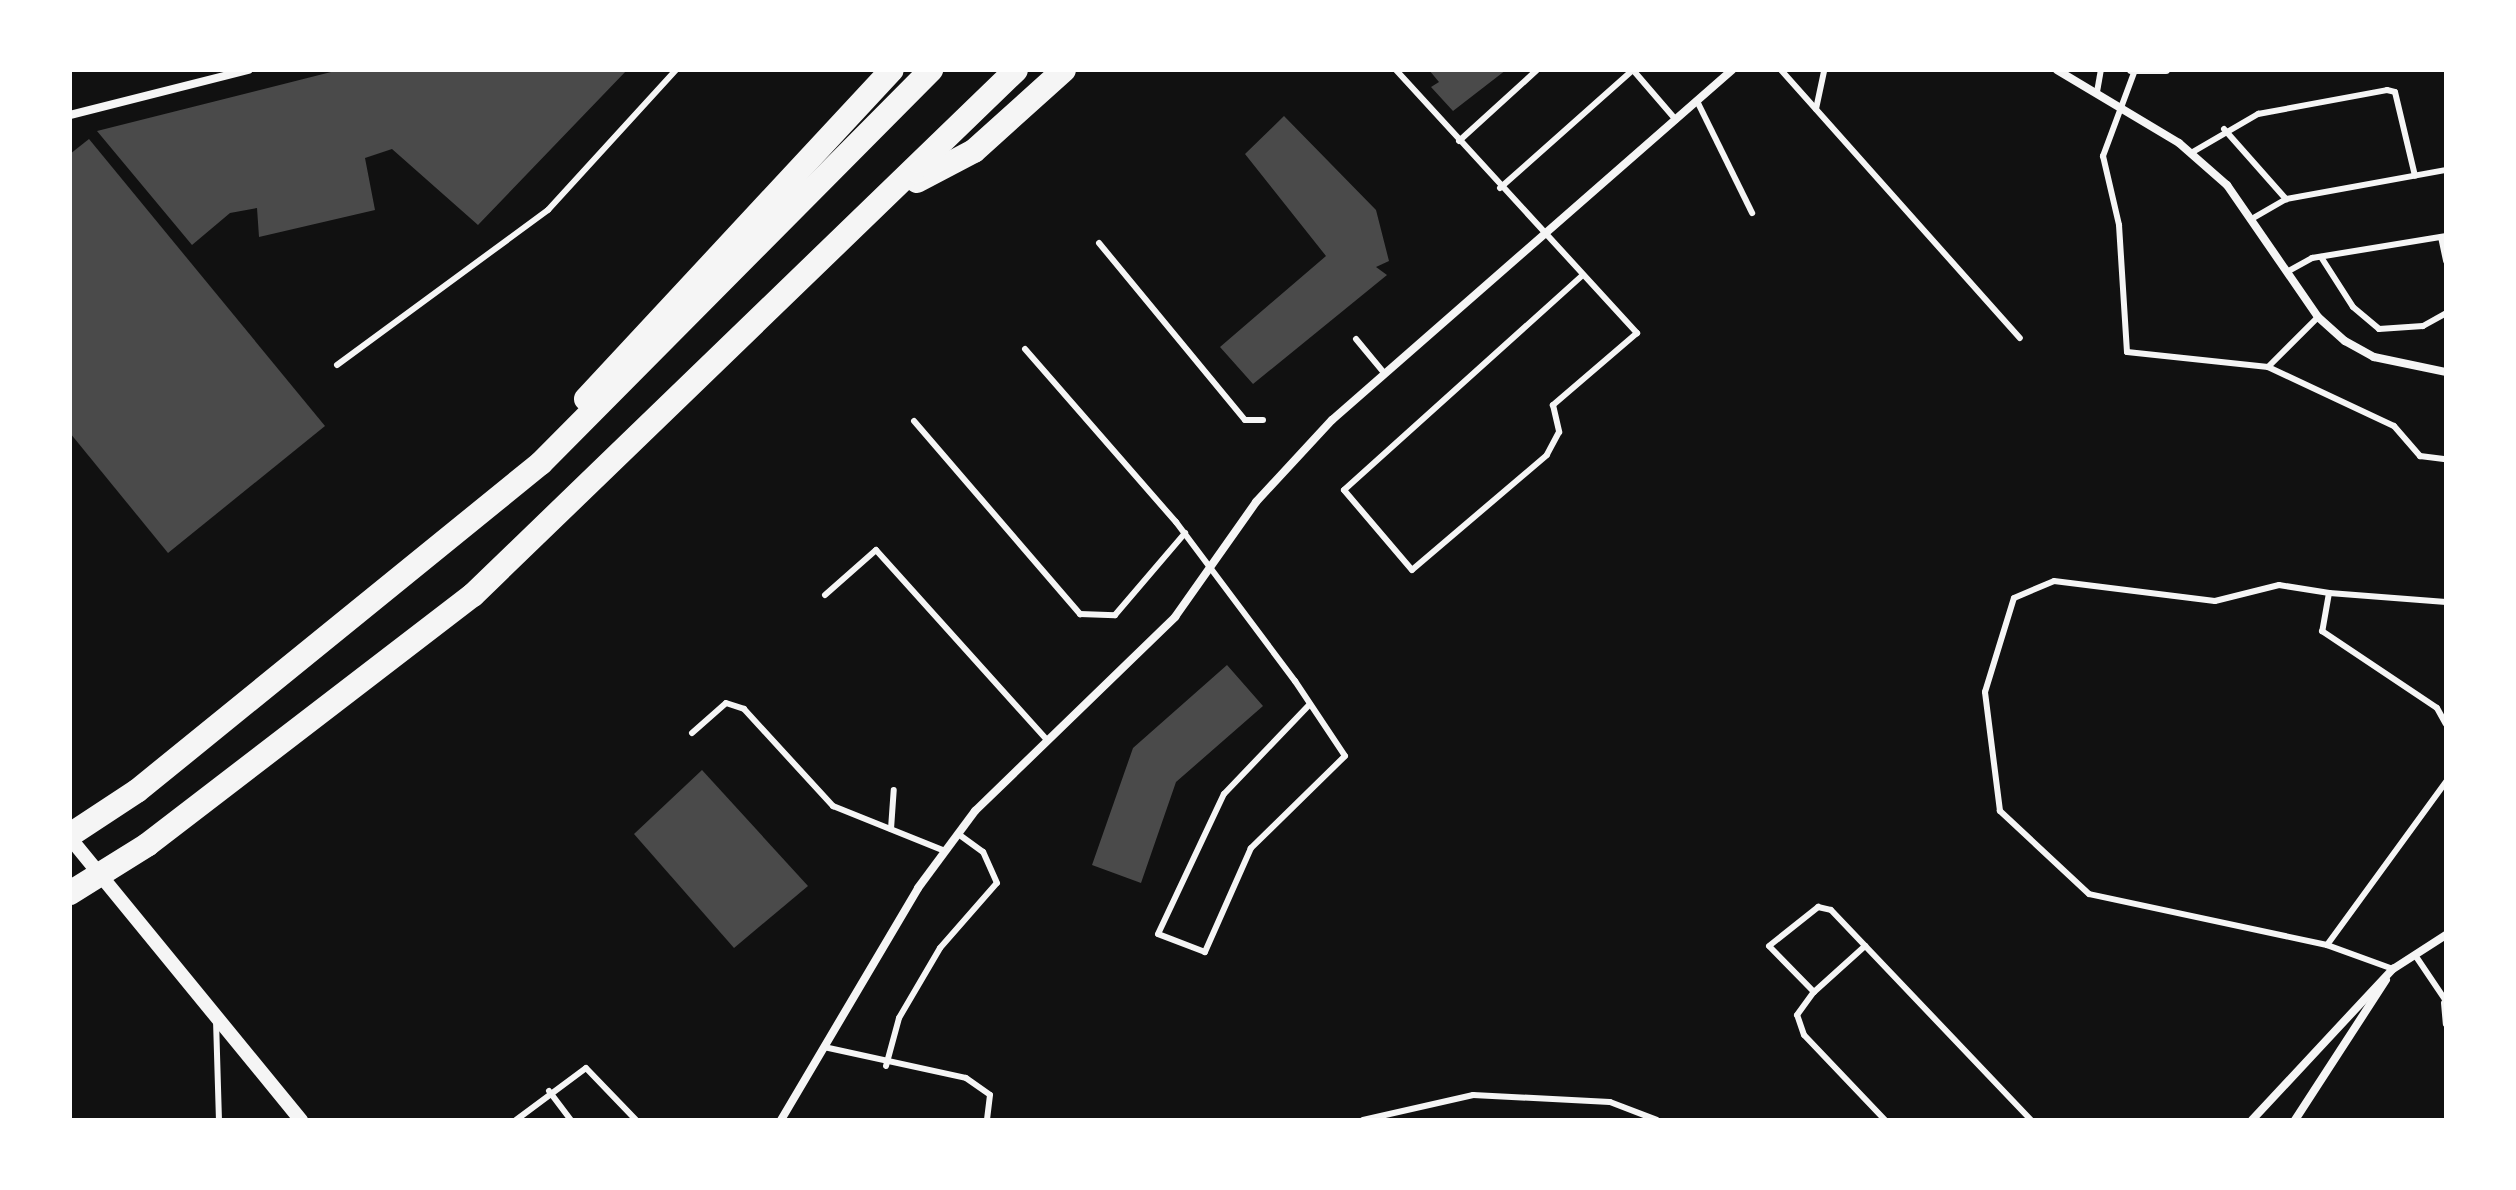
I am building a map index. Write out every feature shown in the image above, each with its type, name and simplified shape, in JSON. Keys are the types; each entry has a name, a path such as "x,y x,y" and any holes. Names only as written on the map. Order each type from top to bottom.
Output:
{"highway":[{"path":"541,463 612,363 892,70"},
{"path":"70,836 137,791 541,463 931,70"},
{"path":"70,893 147,845 473,595 897,192 1016,70"},
{"path":"897,192 974,151 1064,70"}],"street":[{"path":"70,115 248,70"},
{"path":"781,1120 958,834 1047,740 1175,617 1256,502 1385,374 1732,70"},
{"path":"2057,70 2125,107 2191,153 2255,217 2318,317 2374,357 2446,372"},
{"path":"2133,70 2166,70"},
{"path":"70,836 301,1120"},
{"path":"2252,1120 2393,969 2446,935"},
{"path":"2295,1120 2393,969"}],"lane":[{"path":"337,365 548,210 676,70"},
{"path":"1396,70 1542,236 1582,276 1637,333 1553,405 1559,432 1547,455 1412,570 1344,490 1582,276"},
{"path":"1459,141 1537,70"},
{"path":"1500,188 1633,70 1676,120"},
{"path":"1781,70 2020,338"},
{"path":"1816,109 1824,70"},
{"path":"2097,92 2101,70"},
{"path":"2133,70 2125,107 2103,156 2119,225 2127,352 2268,367 2394,426 2420,456 2446,459"},
{"path":"2191,153 2224,129 2258,114 2387,90 2395,92 2415,176"},
{"path":"1697,101 1752,213"},
{"path":"2224,129 2286,199"},
{"path":"2255,217 2286,199 2446,170"},
{"path":"2287,272 2321,257 2444,236 2446,261"},
{"path":"1099,243 1245,420 1263,420"},
{"path":"2321,257 2353,307 2379,329 2423,326 2446,313"},
{"path":"2268,367 2318,317"},
{"path":"1356,339 1385,374"},
{"path":"1025,349 1185,533 1310,704 1345,756 1251,848 1205,952 1158,934 1224,794 1310,704"},
{"path":"914,421 1080,614 1115,615 1185,533"},
{"path":"825,595 876,550 1047,740"},
{"path":"2393,969 2327,945 2089,894 2000,811 1985,692 2014,598 2054,581 2215,601 2279,585 2329,593 2446,602"},
{"path":"2329,593 2322,631 2437,708 2446,724"},
{"path":"692,733 726,703 744,709 833,806 945,851"},
{"path":"2327,945 2446,782"},
{"path":"891,829 894,790"},
{"path":"886,1066 899,1018 940,948 997,883 983,852 958,834"},
{"path":"1814,992 1769,946 1805,912 1831,910 2031,1120"},
{"path":"1865,946 1814,992 1797,1015 1804,1035 1885,1120"},
{"path":"2415,955 2445,1002 2446,1024"},
{"path":"216,1016 219,1120"},
{"path":"824,1047 886,1066 951,1073 983,1086 993,1107 987,1120"},
{"path":"516,1120 549,1091 586,1068 636,1120"},
{"path":"549,1091 571,1120"},
{"path":"1363,1120 1473,1095 1610,1102 1657,1120"}],"building":[{"path":"339,70 627,70 478,225 392,149 365,158 375,210 259,237 257,208 230,213 192,245 97,131"},
{"path":"1429,70 1506,70 1453,111 1431,87 1439,82"},
{"path":"1284,116 1376,210 1389,261 1376,267 1387,275 1253,384 1220,347 1326,256 1245,154"},
{"path":"89,139 325,426 168,553 70,433 70,154"},
{"path":"1227,665 1263,706 1176,782 1141,883 1092,865 1133,748"},
{"path":"702,770 808,886 734,948 634,834"}]}
